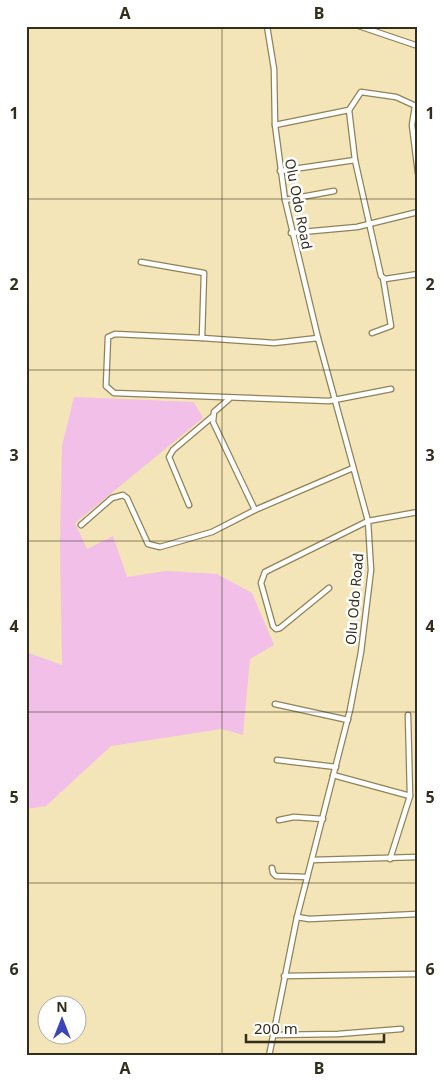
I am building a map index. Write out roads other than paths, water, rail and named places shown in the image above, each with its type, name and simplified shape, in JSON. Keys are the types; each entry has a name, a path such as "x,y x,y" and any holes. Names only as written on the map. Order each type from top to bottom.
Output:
{"street":[{"name":"Olu Odo Road","path":"267,26 274,70 275,125 280,171 291,233 368,520 371,570 361,652 348,720 297,917 269,1056"},
{"path":"359,26 418,46"},
{"path":"372,333 391,326 383,278 355,160 349,110 358,94 366,91 396,97 417,107 412,125 418,173"},
{"path":"275,125 349,110"},
{"path":"280,171 355,160"},
{"path":"285,200 334,191"},
{"path":"291,233 325,231 418,212"},
{"path":"141,262 204,273 202,338"},
{"path":"383,278 418,274"},
{"path":"318,338 274,343 115,334 108,337 106,386 114,394 229,399 335,400 391,389"},
{"path":"189,505 169,457 174,450 212,417 229,399"},
{"path":"212,417 255,510"},
{"path":"81,525 112,498 123,495 127,498 148,544 160,547 212,532 255,510 353,468"},
{"path":"329,588 280,628 273,626 262,583 266,572 368,520 417,512 418,520"},
{"path":"275,704 348,720"},
{"path":"390,858 410,796 408,714"},
{"path":"277,760 336,766"},
{"path":"334,775 410,796"},
{"path":"280,820 294,817 323,819"},
{"path":"312,860 418,857"},
{"path":"272,868 276,876 307,878"},
{"path":"297,917 418,914"},
{"path":"284,976 418,974"},
{"path":"273,1035 338,1034 401,1029"}]}
